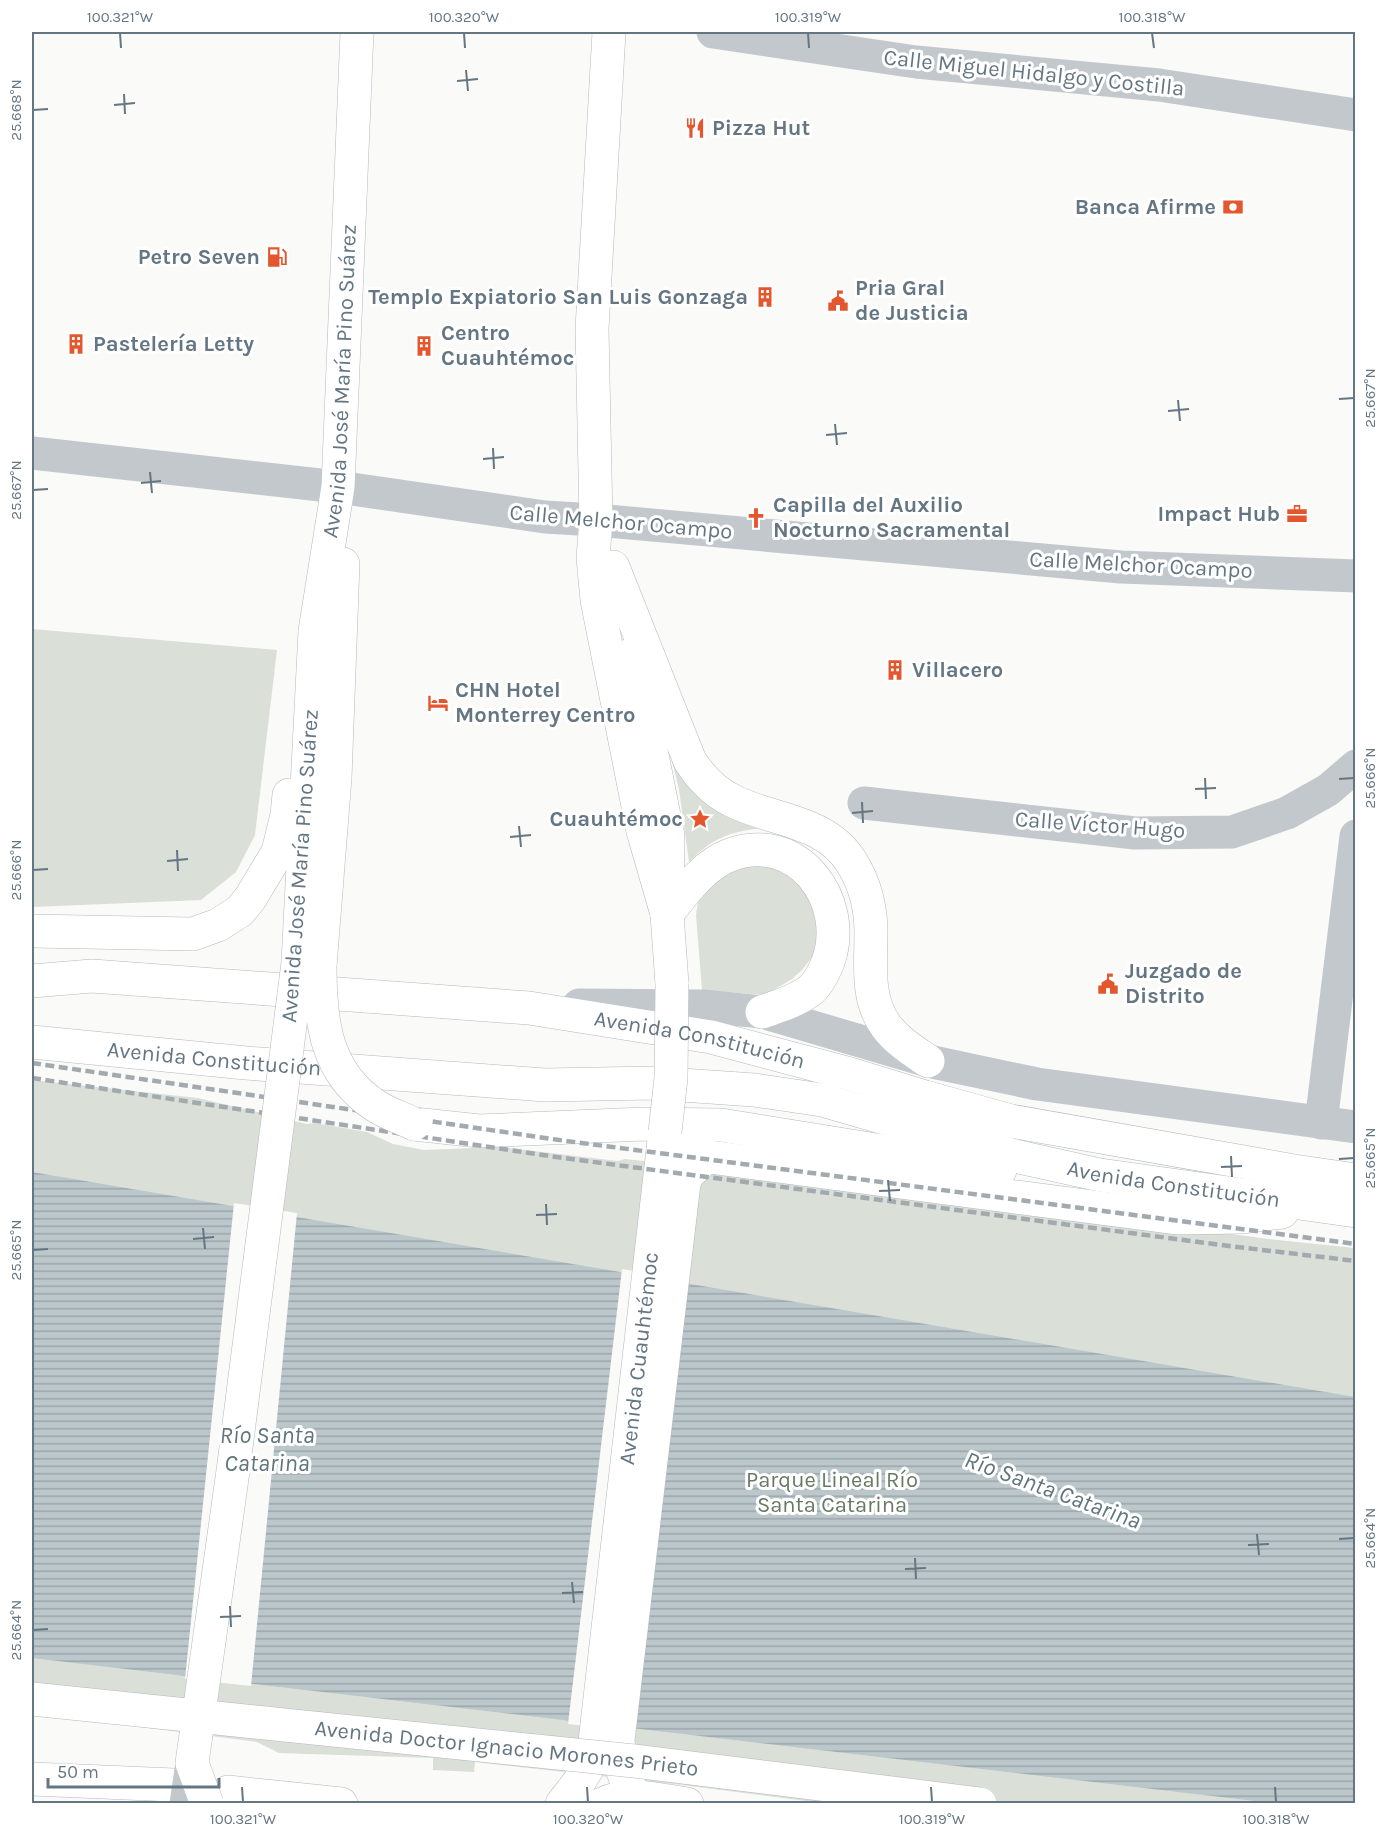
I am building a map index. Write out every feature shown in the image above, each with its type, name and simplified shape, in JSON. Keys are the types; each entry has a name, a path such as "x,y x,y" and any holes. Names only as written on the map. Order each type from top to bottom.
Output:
{"highway":[{"name":"Avenida José María Pino Suárez","path":"184,1784 309,965 315,631 338,487 357,32"},
{"name":"Avenida Cuauhtémoc","path":"609,32 592,329 596,520 593,558 597,600 643,831 667,914"},
{"path":"338,487 344,551 335,778 309,965 327,1044 337,1064 354,1088 376,1106 414,1124 479,1131 644,1124 721,1125 1012,1172 1100,1175"},
{"name":"Avenida Cuauhtémoc","path":"593,1759 668,1162 673,1026 667,914 668,836 665,815 613,567 596,520"},
{"path":"613,567 690,761 702,778 732,801 757,811 804,824 832,840 851,861 863,884 869,904 871,984 876,1007 885,1024 901,1043 928,1061"},
{"path":"32,931 193,934 218,924 240,911 278,852 287,815 297,686 315,631"},
{"path":"667,914 711,865 730,855 750,851 774,851 794,860 811,874 824,891 832,910 833,947 825,970 810,991 790,1003 762,1011"},
{"path":"32,968 92,976"},
{"name":"Avenida Constitución","path":"32,981 92,976 529,1008 711,1038 850,1074 1011,1121 1356,1180"},
{"name":"Avenida Constitución","path":"32,1042 246,1063 545,1085 653,1083 754,1090 822,1100 1015,1156 1100,1175 1342,1209"},
{"path":"636,1797 625,1781 620,1764 618,1740 668,1162 705,1158 1177,1218 1241,1217 1342,1209"},
{"name":"Avenida Doctor Ignacio Morones Prieto","path":"32,1699 634,1761 980,1803"},
{"path":"562,1803 579,1782 593,1759"},
{"path":"32,1771 80,1782"},
{"path":"32,1779 184,1784 218,1798 341,1803"},
{"path":"602,1803 636,1797 687,1803"},
{"path":"32,1800 50,1803"}],"street":[{"name":"Calle Miguel Hidalgo y Costilla","path":"713,32 916,62 1159,85 1356,115"},
{"name":"Calle Melchor Ocampo","path":"32,453 338,487 544,517 1121,567 1356,576"},
{"name":"Calle Víctor Hugo","path":"864,803 1135,833 1232,832 1287,813 1328,790 1356,766"},
{"path":"1321,1123 1356,836"},
{"path":"529,1008 571,1005 703,1006 762,1011 928,1061 1037,1084 1356,1127"},
{"name":"Avenida Cuauhtémoc","path":"593,1759 595,1803"}],"green space":[{"path":"32,629 277,650 255,835 236,872 201,900 32,907"},
{"path":"672,761 764,828 742,831 714,841 689,862 679,789"},
{"path":"764,861 801,880 820,927 813,956 792,979 765,995 702,990 696,915 698,902 721,872"},
{"name":"Río Santa Catarina","path":"32,1080 198,1098 307,1124 315,1123 367,1132 393,1144 424,1150 499,1147 618,1161 625,1159 942,1194 1268,1239 1355,1248 1355,1803 822,1803 475,1762 474,1772 433,1770 433,1758 279,1753 257,1742 32,1713"}],"water":[{"name":"Río Santa Catarina","path":"32,1172 1355,1397 1355,1803 1273,1803 32,1658"}],"pier":[{"path":"234,1203 297,1213 251,1686 185,1679"},
{"path":"622,1269 686,1280 631,1731 568,1724"}],"railway":[{"path":"32,1063 559,1140 1356,1244"},
{"path":"32,1078 556,1157 1356,1261"}],"place":[{"name":"Pizza Hut","path":"695,128"},
{"name":"Banca Afirme","path":"1233,207"},
{"name":"Petro Seven","path":"277,257"},
{"name":"Templo Expiatorio San Luis Gonzaga","path":"765,297"},
{"name":"Pria Gral de Justicia","path":"838,301"},
{"name":"Pastelería Letty","path":"76,344"},
{"name":"Centro Cuauhtémoc","path":"424,346"},
{"name":"Impact Hub","path":"1297,514"},
{"name":"Capilla del Auxilio Nocturno Sacramental","path":"756,518"},
{"name":"Villacero","path":"895,670"},
{"name":"CHN Hotel Monterrey Centro","path":"438,703"},
{"name":"Cuauhtémoc","path":"700,819"},
{"name":"Juzgado de Distrito","path":"1108,984"}],"park label":[{"name":"Parque Lineal Río Santa Catarina","path":"832,1492"}]}
